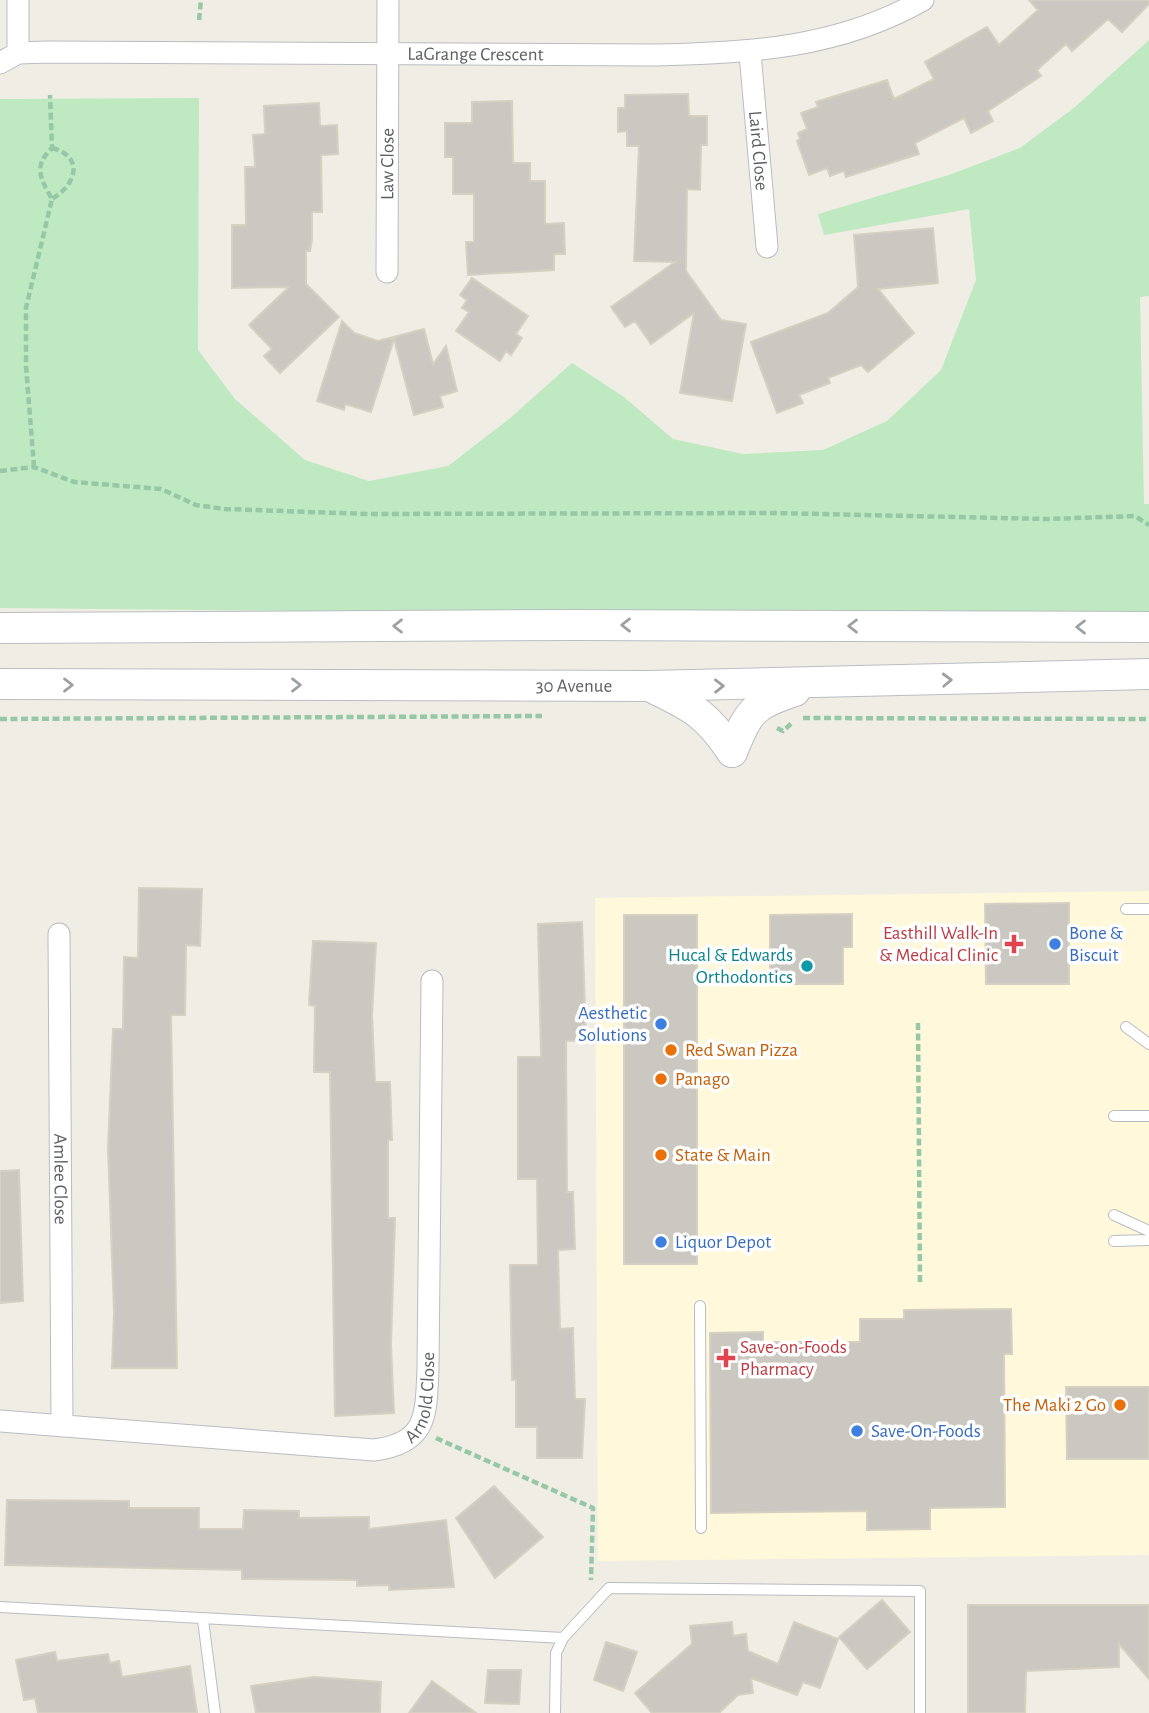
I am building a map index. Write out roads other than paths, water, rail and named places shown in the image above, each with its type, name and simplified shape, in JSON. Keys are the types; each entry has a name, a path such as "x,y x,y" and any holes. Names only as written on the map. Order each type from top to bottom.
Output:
{"main road":[{"path":"0,628 562,625 1149,627"},
{"name":"30 Avenue","path":"0,684 649,686 1141,676"},
{"path":"649,686 687,704 712,722 732,752 748,715 768,700 813,684"}],"street":[{"path":"6,52 18,0"},
{"name":"Law Close","path":"387,272 388,0"},
{"name":"LaGrange Crescent","path":"6,52 388,55 750,53 819,42 858,30 923,0"},
{"name":"Laird Close","path":"750,53 767,247"},
{"name":"Amlee Close","path":"59,934 62,1424"},
{"name":"Arnold Close","path":"0,1422 62,1424 374,1450 402,1444 420,1430 427,1408 432,981"}],"lane":[{"path":"1126,909 1149,909"},
{"path":"1126,1027 1149,1044"},
{"path":"1114,1116 1149,1116"},
{"path":"1114,1215 1149,1231"},
{"path":"1114,1241 1149,1240"},
{"path":"700,1306 701,1528"},
{"path":"555,1713 556,1653 563,1638 609,1588 920,1591 920,1713"},
{"path":"0,1607 563,1638"},
{"path":"203,1620 215,1713"}],"place":[{"name":"Easthill Walk-In & Medical Clinic","path":"1014,944"},
{"name":"Bone & Biscuit","path":"1055,944"},
{"name":"Hucal & Edwards Orthodontics","path":"807,966"},
{"name":"Aesthetic Solutions","path":"661,1024"},
{"name":"Red Swan Pizza","path":"671,1050"},
{"name":"Panago","path":"661,1079"},
{"name":"State & Main","path":"661,1155"},
{"name":"Liquor Depot","path":"661,1242"},
{"name":"Save-on-Foods Pharmacy","path":"726,1358"},
{"name":"The Maki 2 Go","path":"1120,1405"},
{"name":"Save-On-Foods","path":"857,1431"}]}
